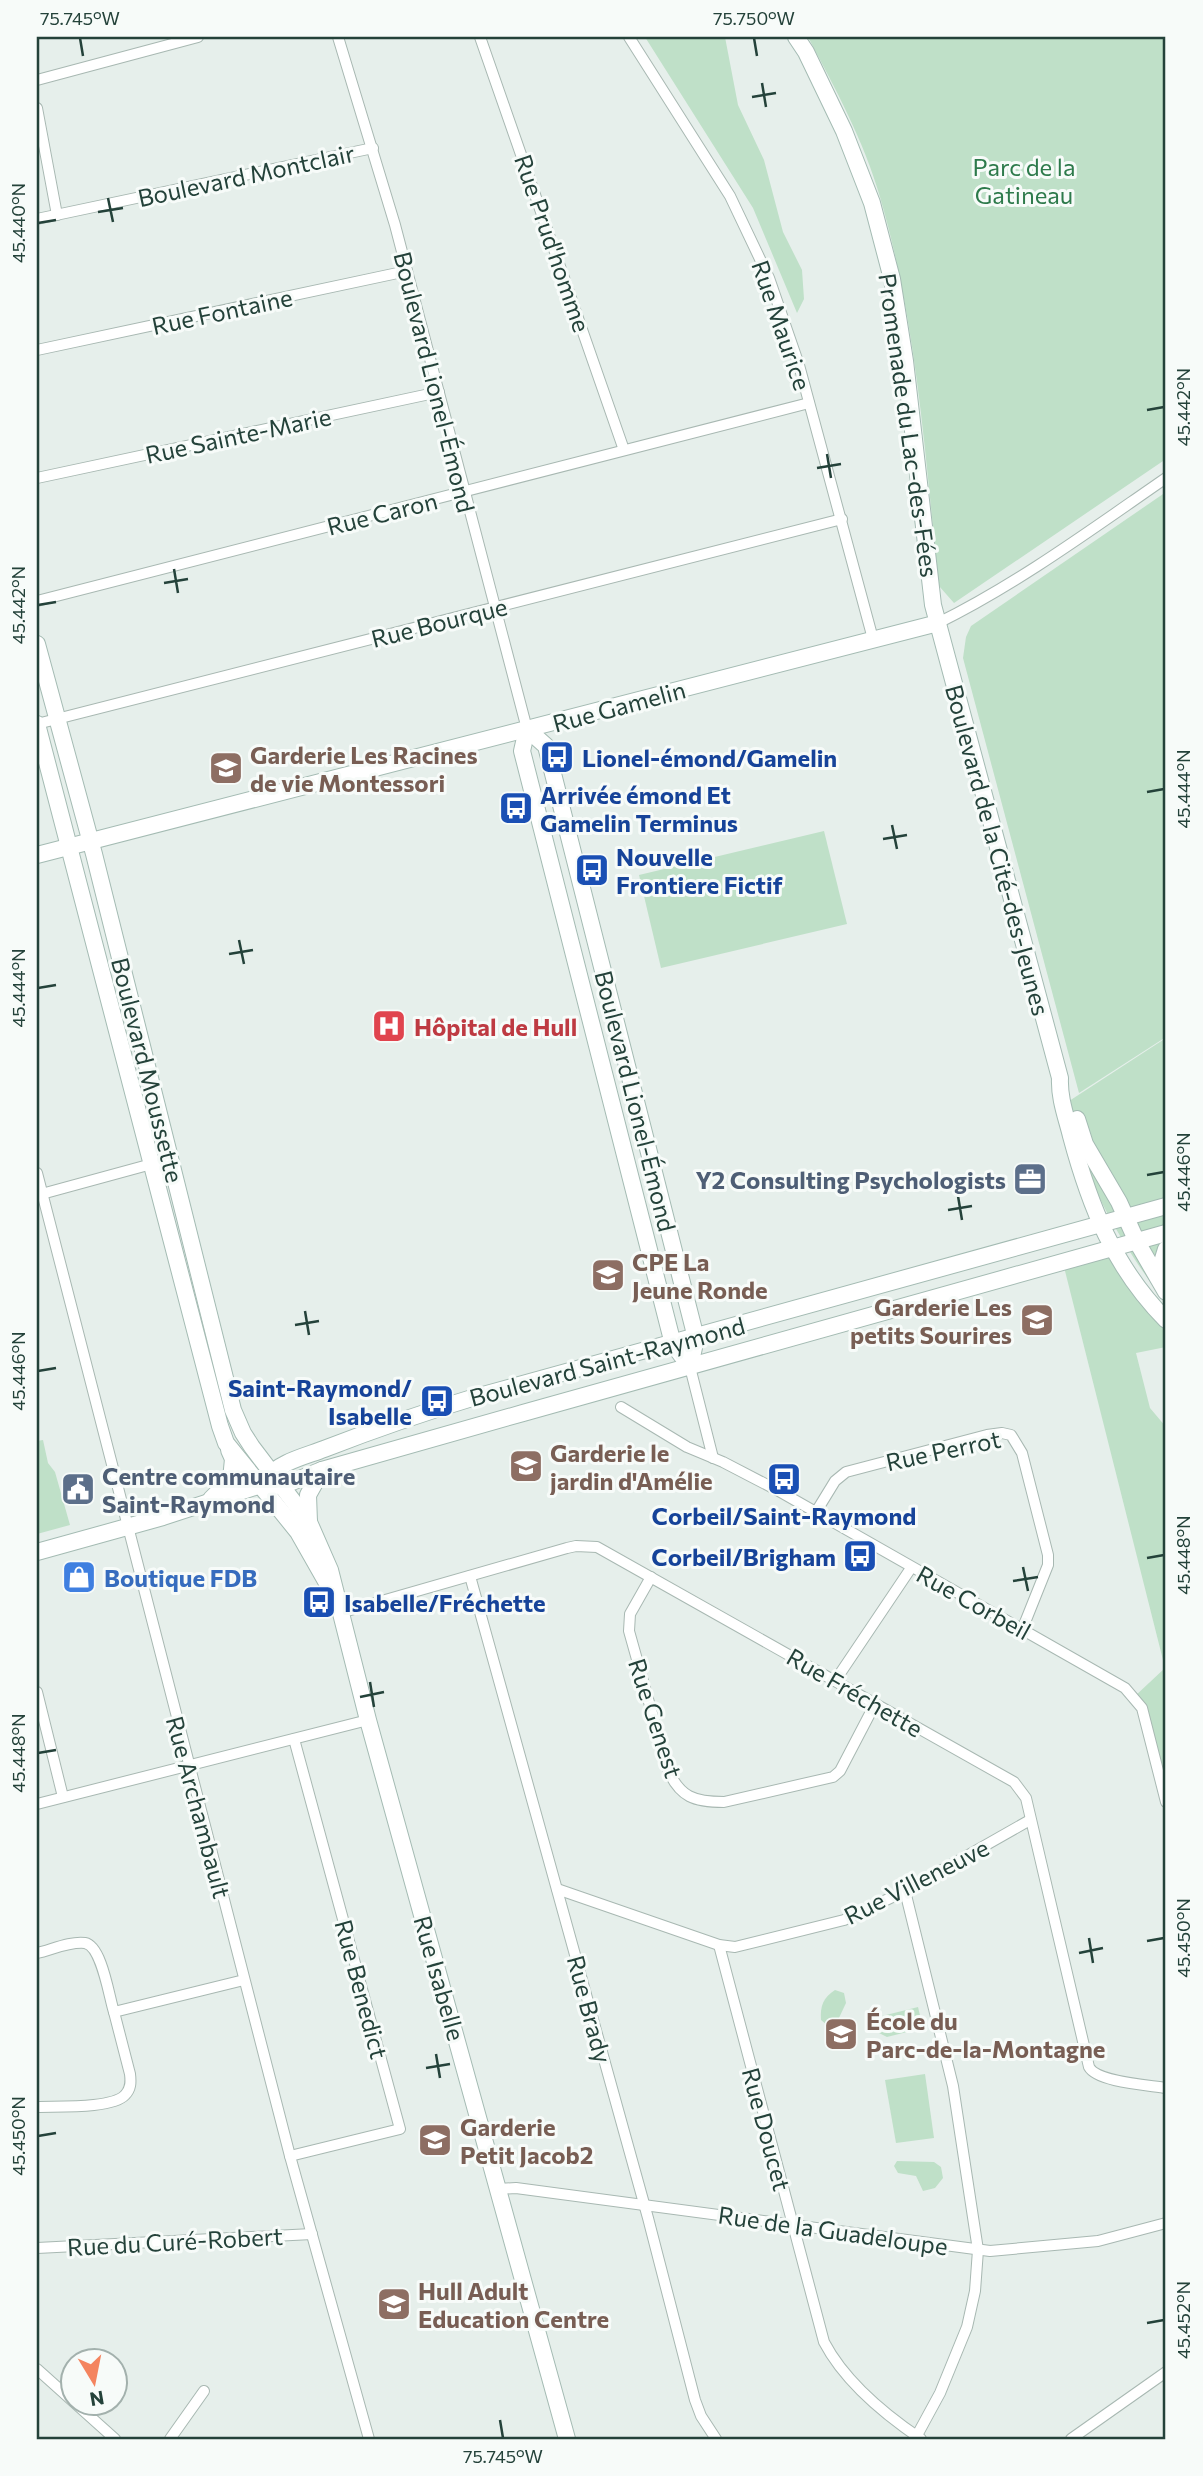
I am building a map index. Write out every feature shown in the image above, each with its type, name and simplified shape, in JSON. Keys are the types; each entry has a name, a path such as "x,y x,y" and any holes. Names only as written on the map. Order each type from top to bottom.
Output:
{"street":[{"path":"37,80 194,37"},
{"name":"Boulevard Lionel-Émond","path":"338,37 373,148 407,271 527,729 522,751 673,1344 690,1367"},
{"name":"Rue Prud'homme","path":"480,37 624,450"},
{"name":"Rue Maurice","path":"629,37 714,169 741,219 776,296 842,519 873,639"},
{"name":"Promenade du Lac-des-Fées","path":"796,37 844,131 872,203 892,279 905,361 933,605 938,623"},
{"path":"37,108 57,215"},
{"name":"Boulevard Montclair","path":"37,219 373,148"},
{"name":"Rue Fontaine","path":"37,350 407,271"},
{"name":"Rue Sainte-Marie","path":"37,478 439,392"},
{"name":"Rue Caron","path":"37,601 809,403"},
{"name":"Rue Gamelin","path":"37,855 938,623 978,603 1040,565 1166,478"},
{"name":"Rue Bourque","path":"37,724 842,519"},
{"name":"Boulevard de la Cité-des-Jeunes","path":"938,623 1060,1078 1060,1092 1085,1187 1114,1249 1140,1291 1166,1320"},
{"name":"Boulevard Moussette","path":"37,643 91,842 233,1410 243,1433 282,1486"},
{"name":"Boulevard Moussette","path":"37,724 213,1405 226,1443 261,1485"},
{"name":"Boulevard Lionel-Émond","path":"527,729 546,746 696,1338 690,1367"},
{"name":"Boulevard de la Cité-des-Jeunes","path":"1060,1078 1068,1090 1085,1144 1119,1202 1136,1242 1165,1290"},
{"path":"40,1195 170,1159"},
{"name":"Rue Archambault","path":"37,1173 40,1195 128,1527 167,1687 190,1765 290,2156 369,2439"},
{"name":"Boulevard Saint-Raymond","path":"261,1485 272,1472 379,1427 422,1413 1166,1206"},
{"name":"Boulevard Saint-Raymond","path":"37,1552 128,1527 261,1485 282,1486 322,1471 1166,1233"},
{"path":"1165,1290 1162,1262 1166,1249"},
{"path":"690,1367 713,1458"},
{"name":"Rue Corbeil","path":"621,1407 687,1447 816,1512 1113,1680 1134,1697 1144,1714 1166,1802"},
{"name":"Rue Perrot","path":"816,1512 835,1481 846,1472 987,1436 1002,1433 1011,1435 1022,1453 1048,1555 1048,1565 1022,1630"},
{"path":"206,1503 232,1479 233,1459 226,1443"},
{"path":"309,1522 308,1495 322,1471"},
{"name":"Rue Isabelle","path":"261,1485 298,1532 335,1597"},
{"name":"Rue Isabelle","path":"282,1486 309,1522 330,1570 335,1597 567,2439"},
{"name":"Rue Fréchette","path":"340,1614 567,1548 586,1546 608,1551 1014,1782 1026,1798 1089,2067 1092,2072 1102,2077 1166,2088"},
{"path":"835,1681 911,1568"},
{"name":"Rue Brady","path":"470,1576 695,2400 701,2416 716,2439"},
{"name":"Rue Genest","path":"651,1577 630,1614 629,1630 668,1770 675,1785 684,1794 709,1802 724,1802 833,1777 840,1771 875,1704"},
{"path":"37,1692 63,1797"},
{"path":"37,1804 369,1720"},
{"name":"Rue Benedict","path":"290,2156 400,2129 294,1739"},
{"name":"Rue Villeneuve","path":"557,1889 719,1945 735,1947 831,1924 905,1891 1030,1820"},
{"path":"905,1891 953,2086 978,2250 975,2291 967,2327 940,2393 917,2438"},
{"path":"37,1953 82,1943 90,1944 95,1950 114,2012 131,2084 126,2094 109,2103 37,2107"},
{"name":"Rue Doucet","path":"719,1945 819,2326 831,2355 840,2368 880,2409 917,2438"},
{"path":"114,2012 244,1980"},
{"name":"Rue de la Guadeloupe","path":"498,2189 516,2188 995,2251 1098,2241 1166,2223"},
{"name":"Rue du Curé-Robert","path":"37,2248 312,2234"},
{"path":"37,2369 115,2439"},
{"path":"1071,2439 1166,2372"},
{"path":"170,2439 204,2391"}],"green space":[{"path":"645,37 725,37 738,105 764,160 783,232 802,270 804,299 797,313 753,208"},
{"name":"Parc de la Gatineau","path":"808,37 1166,37 1166,459 954,603 939,586 918,390 893,245 866,156"},
{"path":"1166,492 1166,1037 1079,1093 963,658 966,637 971,626"},
{"path":"824,831 847,924 661,968 639,875"},
{"path":"1166,1038 1166,1304 1135,1260 1107,1212 1090,1177 1063,1105"},
{"path":"1114,1249 1166,1320 1166,1347 1136,1353 1150,1408 1166,1427 1166,1802 1134,1697 1165,1668 1063,1263"},
{"path":"43,1440 48,1463 55,1472 70,1525 37,1534 37,1441"},
{"path":"835,1990 844,1993 846,2003 838,2020 827,2025 821,2020 822,2006"},
{"path":"918,2007 923,2028 887,2037 879,2033 874,2018"},
{"path":"925,2074 934,2138 896,2143 885,2080"},
{"path":"897,2161 934,2162 941,2167 943,2178 935,2188 923,2191 916,2176 898,2173 894,2166"}],"place":[{"name":"Lionel-émond/Gamelin","path":"557,757"},
{"name":"Garderie Les Racines de vie Montessori","path":"226,768"},
{"name":"Arrivée émond Et Gamelin Terminus","path":"516,808"},
{"name":"Nouvelle Frontiere Fictif","path":"592,870"},
{"name":"Hôpital de Hull","path":"389,1026"},
{"name":"Y2 Consulting Psychologists","path":"1030,1179"},
{"name":"CPE La Jeune Ronde","path":"608,1275"},
{"name":"Garderie Les petits Sourires","path":"1037,1320"},
{"name":"Saint-Raymond/ Isabelle","path":"437,1401"},
{"name":"Garderie le jardin d'Amélie","path":"526,1466"},
{"name":"Corbeil/Saint-Raymond","path":"784,1479"},
{"name":"Centre communautaire Saint-Raymond","path":"78,1489"},
{"name":"Corbeil/Brigham","path":"860,1556"},
{"name":"Boutique FDB","path":"79,1577"},
{"name":"Isabelle/Fréchette","path":"319,1602"},
{"name":"École du Parc-de-la-Montagne","path":"841,2034"},
{"name":"Garderie Petit Jacob2","path":"435,2140"},
{"name":"Hull Adult Education Centre","path":"394,2304"}]}
